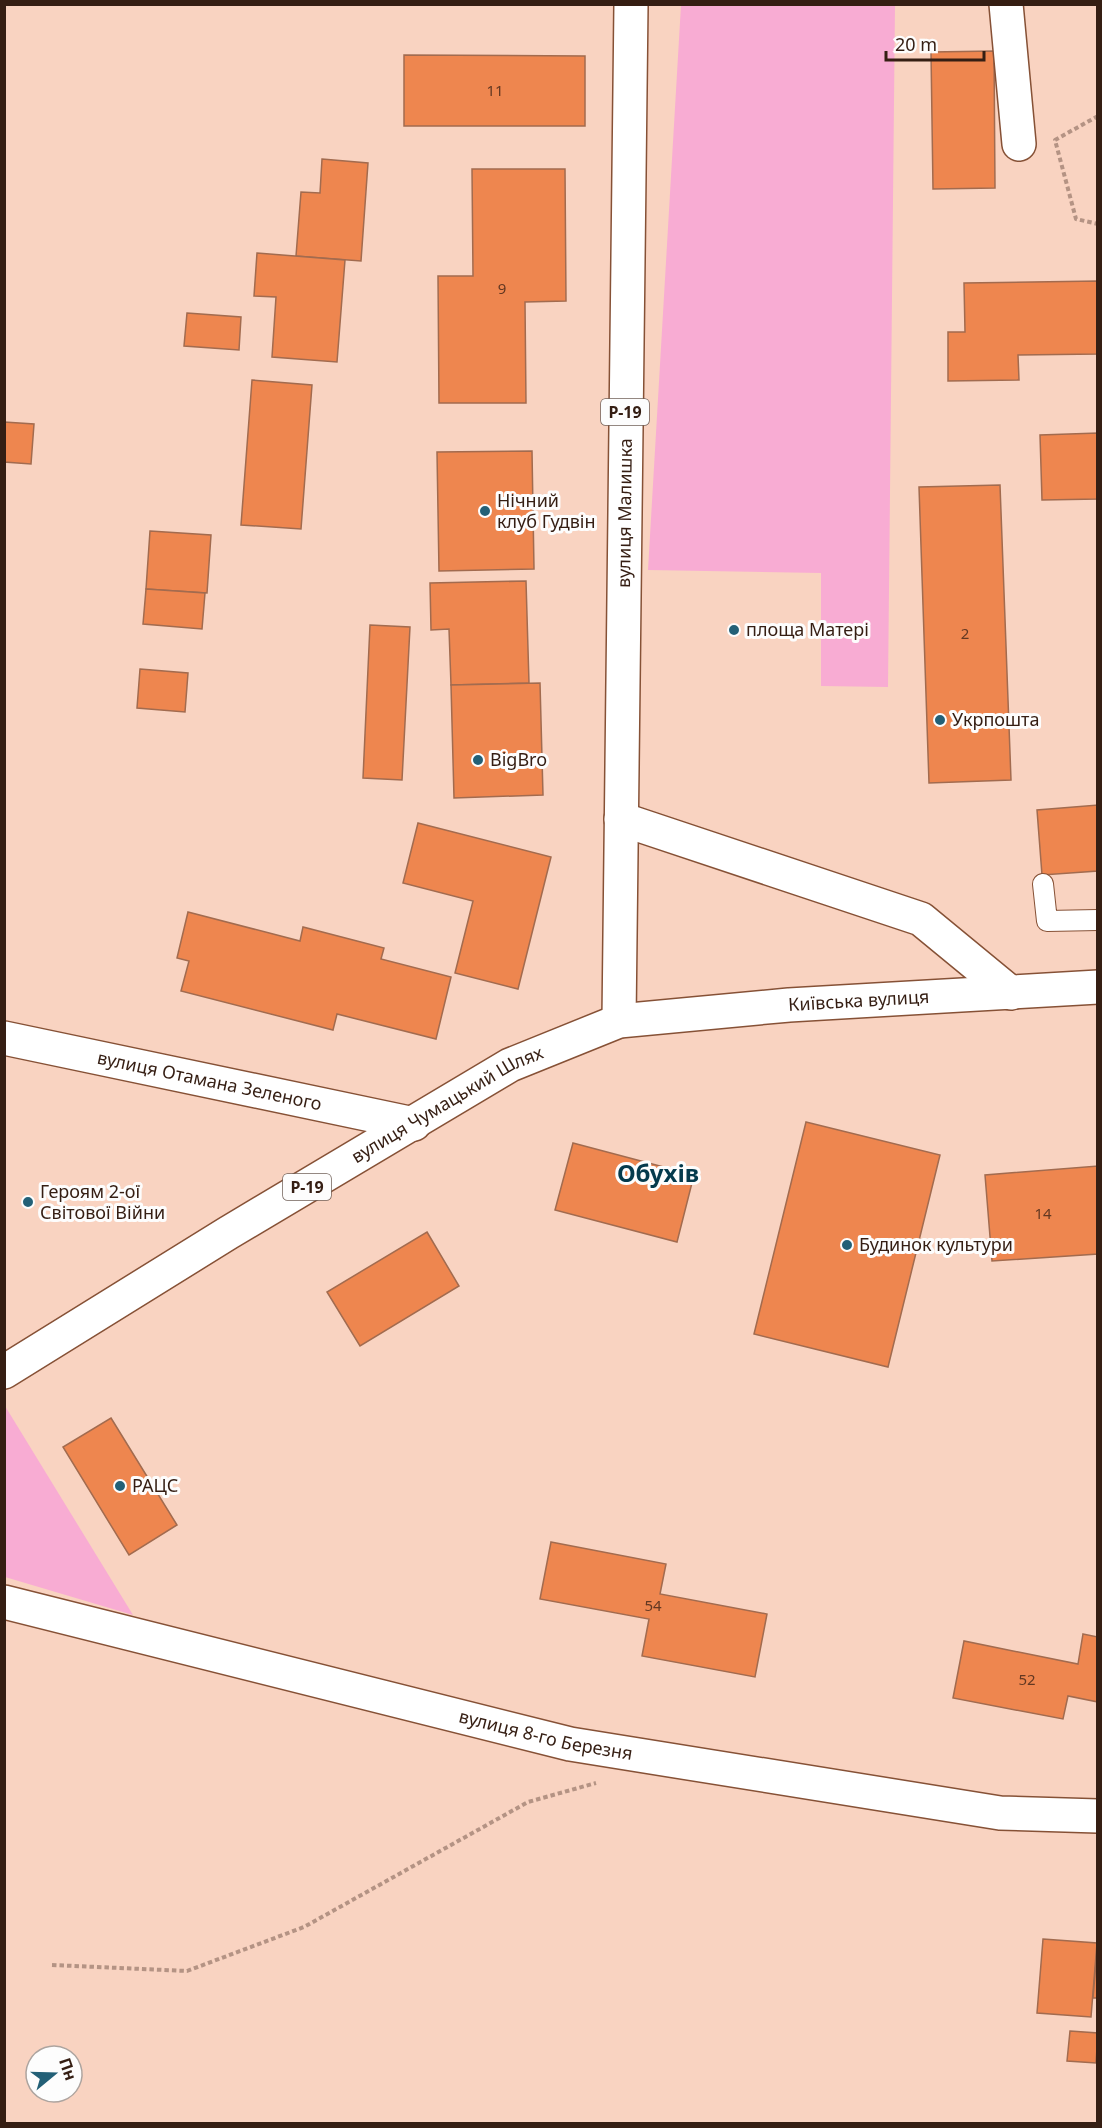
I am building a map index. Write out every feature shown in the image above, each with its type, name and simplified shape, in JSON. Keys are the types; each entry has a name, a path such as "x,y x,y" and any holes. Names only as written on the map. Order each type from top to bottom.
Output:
{"main road":[{"name":"вулиця Малишка","path":"619,1021 631,4"},
{"path":"1006,4 1019,144"},
{"path":"621,819 921,919 1011,993"},
{"name":"Київська вулиця","path":"619,1021 789,1005 1098,987"},
{"name":"вулиця Чумацький Шлях","path":"4,1372 228,1233 510,1065 619,1021"},
{"name":"вулиця Отамана Зеленого","path":"4,1038 414,1124"},
{"name":"вулиця 8-го Березня","path":"4,1602 570,1744 1000,1813 1098,1816"}],"lane":[{"path":"1043,884 1047,921 1098,920"}],"path":[{"path":"1098,116 1055,140 1076,219 1098,224"},
{"path":"52,1965 187,1971 304,1927 528,1802 605,1780"}],"shaded area":[{"path":"681,5 895,5 888,687 821,686 821,573 648,570"},
{"path":"5,1406 133,1615 5,1577"}],"building":[{"path":"994,51 995,188 933,189 931,52"},
{"path":"404,55 585,56 585,126 404,126"},
{"path":"322,159 368,163 361,261 296,256 301,192 320,193"},
{"path":"472,169 565,169 566,301 525,302 526,403 439,403 438,276 473,276"},
{"path":"257,253 345,260 337,362 272,357 276,297 254,296"},
{"path":"1098,281 1098,354 1018,355 1019,380 948,381 948,332 965,332 964,283"},
{"path":"187,313 241,317 239,350 184,346"},
{"path":"252,380 312,385 301,529 241,525"},
{"path":"4,422 34,424 31,464 4,462"},
{"path":"1098,433 1098,499 1042,500 1040,435"},
{"name":"Нічний клуб Гудвін","path":"532,451 534,569 439,571 437,452"},
{"path":"1000,485 1011,780 929,783 919,487"},
{"path":"150,531 211,535 207,593 146,589"},
{"path":"526,581 529,683 451,685 449,629 431,630 430,583"},
{"path":"146,589 205,593 202,629 143,624"},
{"path":"370,625 410,627 402,780 363,778"},
{"path":"140,669 188,673 185,712 137,708"},
{"path":"540,683 543,795 454,798 451,685"},
{"path":"1098,805 1098,871 1042,875 1037,810"},
{"path":"418,823 551,857 518,989 455,973 473,901 403,883"},
{"path":"188,912 300,941 303,927 384,948 381,959 451,977 436,1039 337,1014 333,1030 181,991 189,961 177,958"},
{"name":"Будинок культури","path":"806,1122 940,1155 888,1367 754,1334"},
{"path":"573,1143 694,1175 677,1242 555,1210"},
{"path":"1098,1166 1098,1254 992,1261 985,1175"},
{"path":"427,1232 459,1286 360,1346 327,1292"},
{"name":"РАЦС","path":"111,1418 177,1525 129,1555 63,1447"},
{"path":"551,1542 666,1564 660,1594 767,1614 755,1677 642,1656 649,1619 540,1599"},
{"path":"1083,1634 1098,1637 1098,1702 1068,1696 1063,1719 953,1698 964,1641 1078,1664"},
{"path":"1043,1939 1097,1943 1091,2017 1037,2013"},
{"path":"1097,1951 1098,1998 1093,1998"},
{"path":"1070,2031 1098,2033 1096,2063 1067,2061"}],"place":[{"name":"Нічний клуб Гудвін","path":"485,511"},
{"name":"площа Матері","path":"734,630"},
{"name":"Укрпошта","path":"940,720"},
{"name":"BigBro","path":"478,760"},
{"name":"Героям 2-ої Світової Війни","path":"28,1202"},
{"name":"Будинок культури","path":"847,1245"},
{"name":"РАЦС","path":"120,1486"}],"district":[{"name":"Обухів","path":"658,1174"}]}
